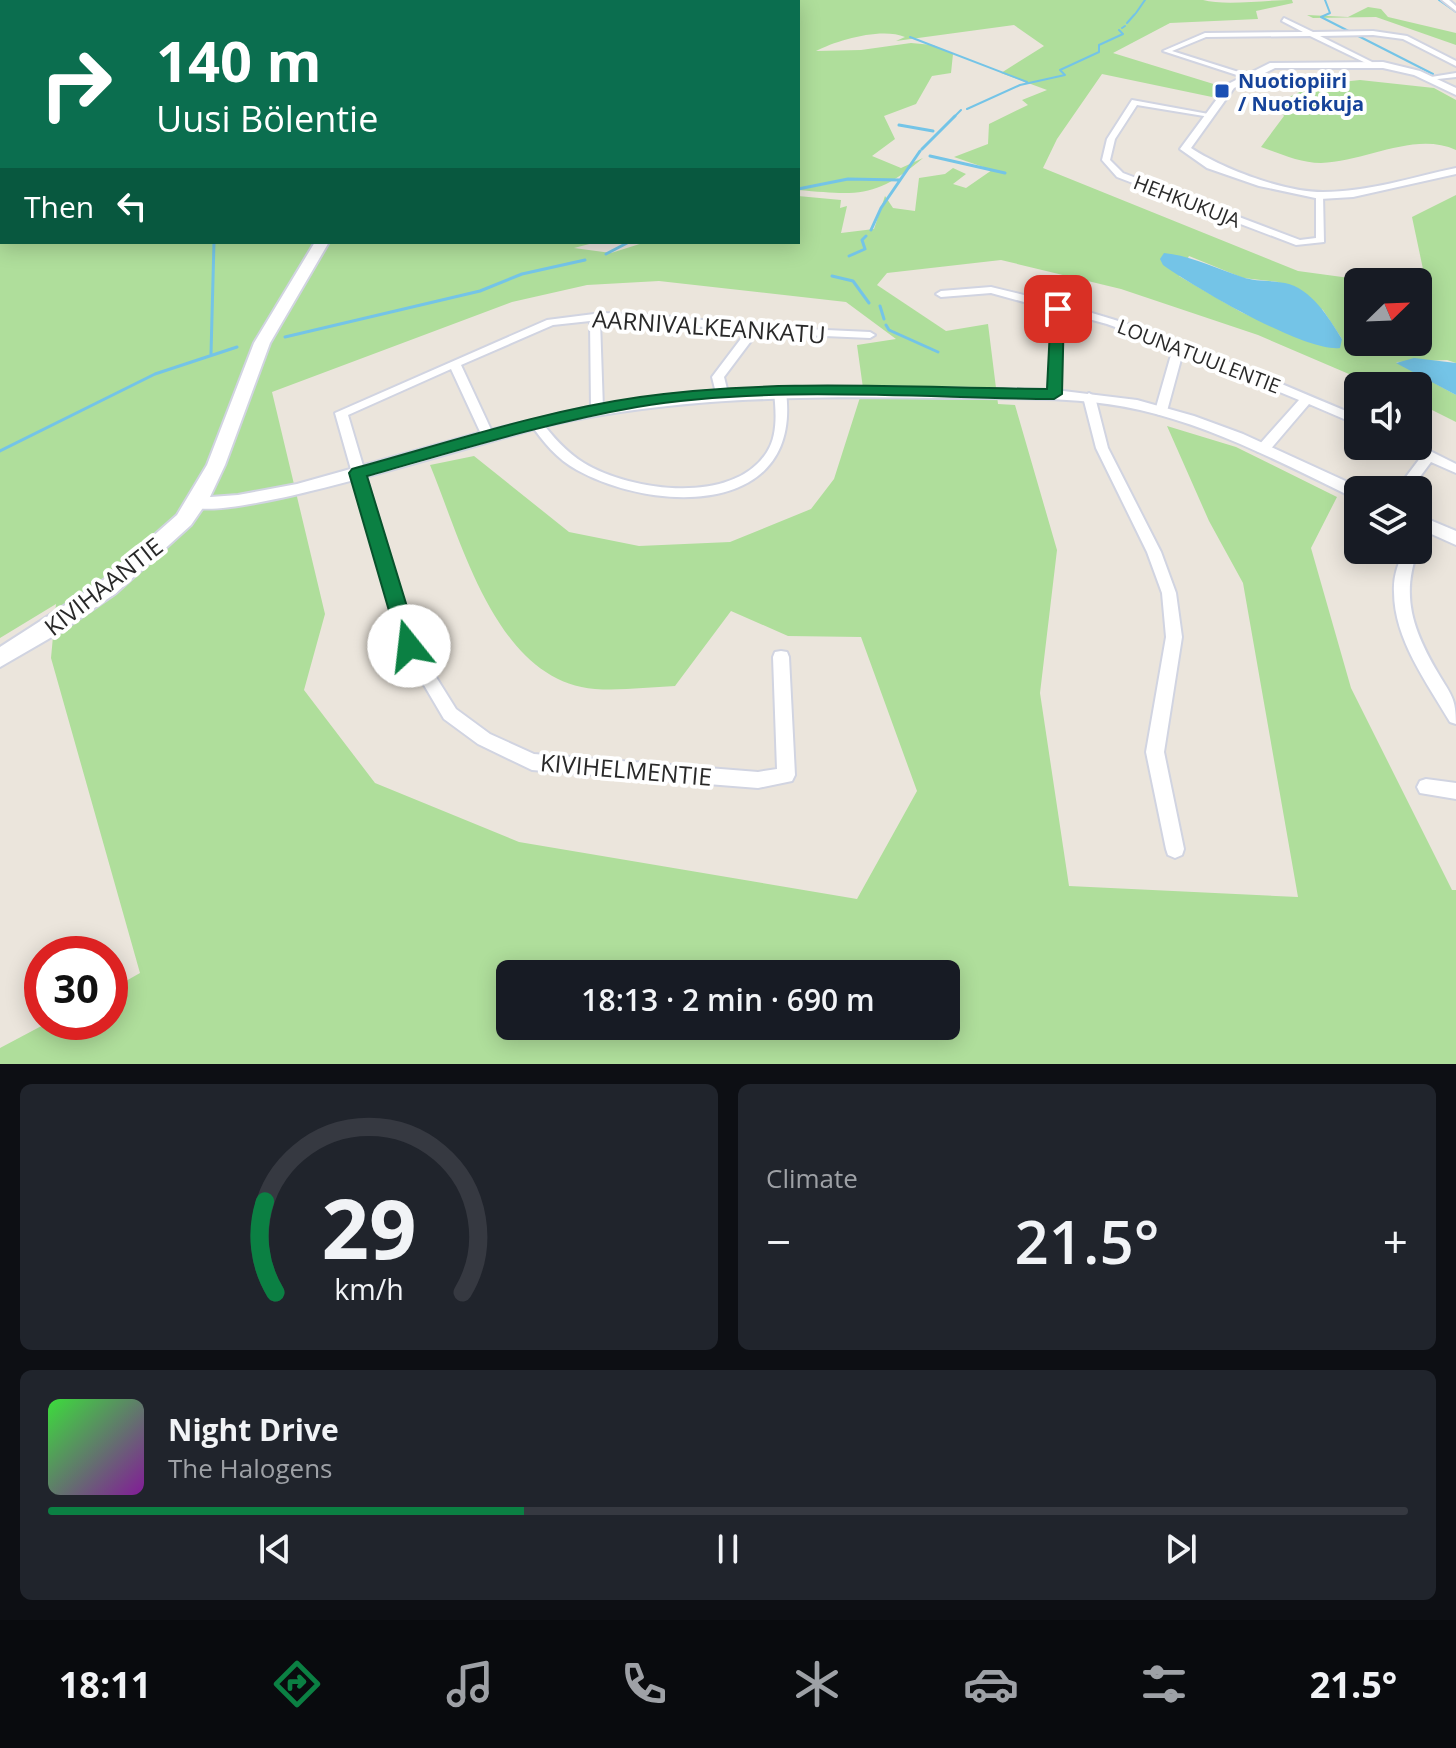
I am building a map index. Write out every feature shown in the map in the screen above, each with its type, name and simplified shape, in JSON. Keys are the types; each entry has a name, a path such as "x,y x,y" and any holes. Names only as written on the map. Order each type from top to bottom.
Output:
{"main road":[{"name":"KIVIHAANTIE","path":"0,658 85,605 179,525 197,504 221,456 255,357 321,244"}],"street":[{"path":"1445,0 1456,9"},
{"path":"1284,20 1370,63"},
{"path":"1246,76 1166,51 1205,35 1373,33 1405,37 1456,64"},
{"path":"1456,92 1405,69 1370,63 1280,64 1246,76 1231,86 1187,144 1189,154 1263,184 1320,196 1353,194 1456,171"},
{"path":"1429,78 1456,75"},
{"name":"HEHKUKUJA","path":"1210,115 1135,102 1111,139 1106,160 1120,175 1137,183 1299,243 1321,240 1320,196"},
{"name":"LOUNATUULENTIE","path":"941,294 991,290 1111,322 1179,346 1344,415"},
{"path":"1054,394 1058,309"},
{"path":"595,317 597,409"},
{"name":"AARNIVALKEANKATU","path":"358,473 341,413 551,322 595,317 870,335"},
{"path":"722,393 718,377 754,329"},
{"path":"1161,411 1179,346"},
{"path":"455,365 488,436"},
{"path":"197,504 254,501 597,409 722,393 780,392 1054,394 1089,397 1161,411 1263,449 1344,487"},
{"path":"536,423 554,446 602,479 635,489 668,493 698,491 749,475 770,458 780,436 780,392"},
{"path":"1089,397 1102,448 1154,552 1169,593 1174,637 1155,752 1175,849"},
{"path":"1263,449 1308,398"},
{"path":"1432,457 1456,469"},
{"path":"1414,476 1426,460"},
{"name":"KIVIHELMENTIE","path":"358,473 409,646 450,714 484,739 532,762 758,780 786,775 781,657"},
{"path":"1432,531 1456,539"},
{"path":"1403,564 1400,569 1404,618 1430,674 1456,717"},
{"path":"1426,787 1456,791"}],"green space":[{"path":"800,0 1203,0 1234,3 1292,0 1293,3 1256,11 1258,19 1170,23 1113,53 1220,86 1212,97 1102,74 1057,139 1043,168 1298,271 1344,277 1344,356 1432,356 1432,268 1423,268 1412,217 1456,195 1456,363 1447,360 1396,362 1414,372 1344,372 1258,335 1121,289 1001,260 887,273 877,285 946,331 988,324 998,404 1015,405 1057,550 1040,693 1069,886 1298,897 1243,583 1209,521 1167,426 1236,447 1337,497 1311,548 1351,688 1452,890 1456,890 1456,1064 0,1064 0,1048 24,1035 24,1040 128,1040 128,980 140,973 51,658 56,604 0,638 0,244 589,244 574,248 611,253 640,244 800,244 800,196 841,200 840,208 847,206 841,233 874,229 885,196 893,208 915,211 919,178 945,174 953,168 966,174 953,184 966,188 992,170 954,157 988,144 989,124 1028,105 1022,100 1047,90 1001,73 1044,46 1014,25 896,41 905,37 872,34 847,39 816,51 861,50 911,43 933,45 953,54 951,73 932,76 916,104 884,116 895,139 872,156 901,168 923,158 892,181 865,191 800,190","holes":["1189,256 1243,278 1278,282 1323,310 1342,339 1308,341 1241,312 1179,276","659,281 846,302 896,339 857,345 863,388 834,479 811,509 730,542 639,546 569,532 474,456 430,465 487,603 508,635 532,661 561,680 595,689 675,686 731,611 788,636 861,637 917,791 857,899 519,842 375,783 304,690 325,614 272,392 512,302 587,285"]},
{"path":"1368,7 1381,9 1388,17 1456,33 1456,45 1376,17 1313,18 1307,15 1348,17"},
{"path":"1360,80 1434,88 1456,100 1456,150 1424,144 1313,163 1261,147 1284,116 1277,106 1271,106 1314,85"},
{"path":"1432,382 1456,395 1456,422 1432,410"}],"water":[{"path":"1164,253 1247,279 1294,286 1311,297 1325,313 1342,339 1340,348 1302,340 1224,302 1163,265 1160,259"},
{"path":"1414,358 1456,363 1456,395 1432,382 1432,372 1413,372 1396,363"}],"waterway":[{"path":"1136,13 1145,0"},
{"path":"1325,0 1330,13 1321,17 1433,74"},
{"path":"1439,0 1456,12"},
{"path":"1127,23 1135,14"},
{"path":"967,109 1020,85 1065,75 1060,70 1099,52 1099,45 1123,34 1119,30"},
{"path":"910,37 1027,82"},
{"path":"922,149 961,110"},
{"path":"899,125 933,131"},
{"path":"871,230 881,208 920,151"},
{"path":"930,156 1005,173"},
{"path":"800,189 848,179 900,180"},
{"path":"849,256 865,249 862,240 866,236"},
{"path":"211,354 214,244"},
{"path":"606,254 625,244"},
{"path":"285,337 480,291 522,274 585,260"},
{"path":"832,276 853,281 869,303"},
{"path":"880,306 884,319"},
{"path":"886,325 889,330 938,352"},
{"path":"0,451 155,374 237,347"}],"place":[{"name":"Nuotiopiiri / Nuotiokuja","path":"1222,91"}],"route":[{"path":"409,646 358,473 536,423 638,402 722,393 1054,394 1058,309"}]}
